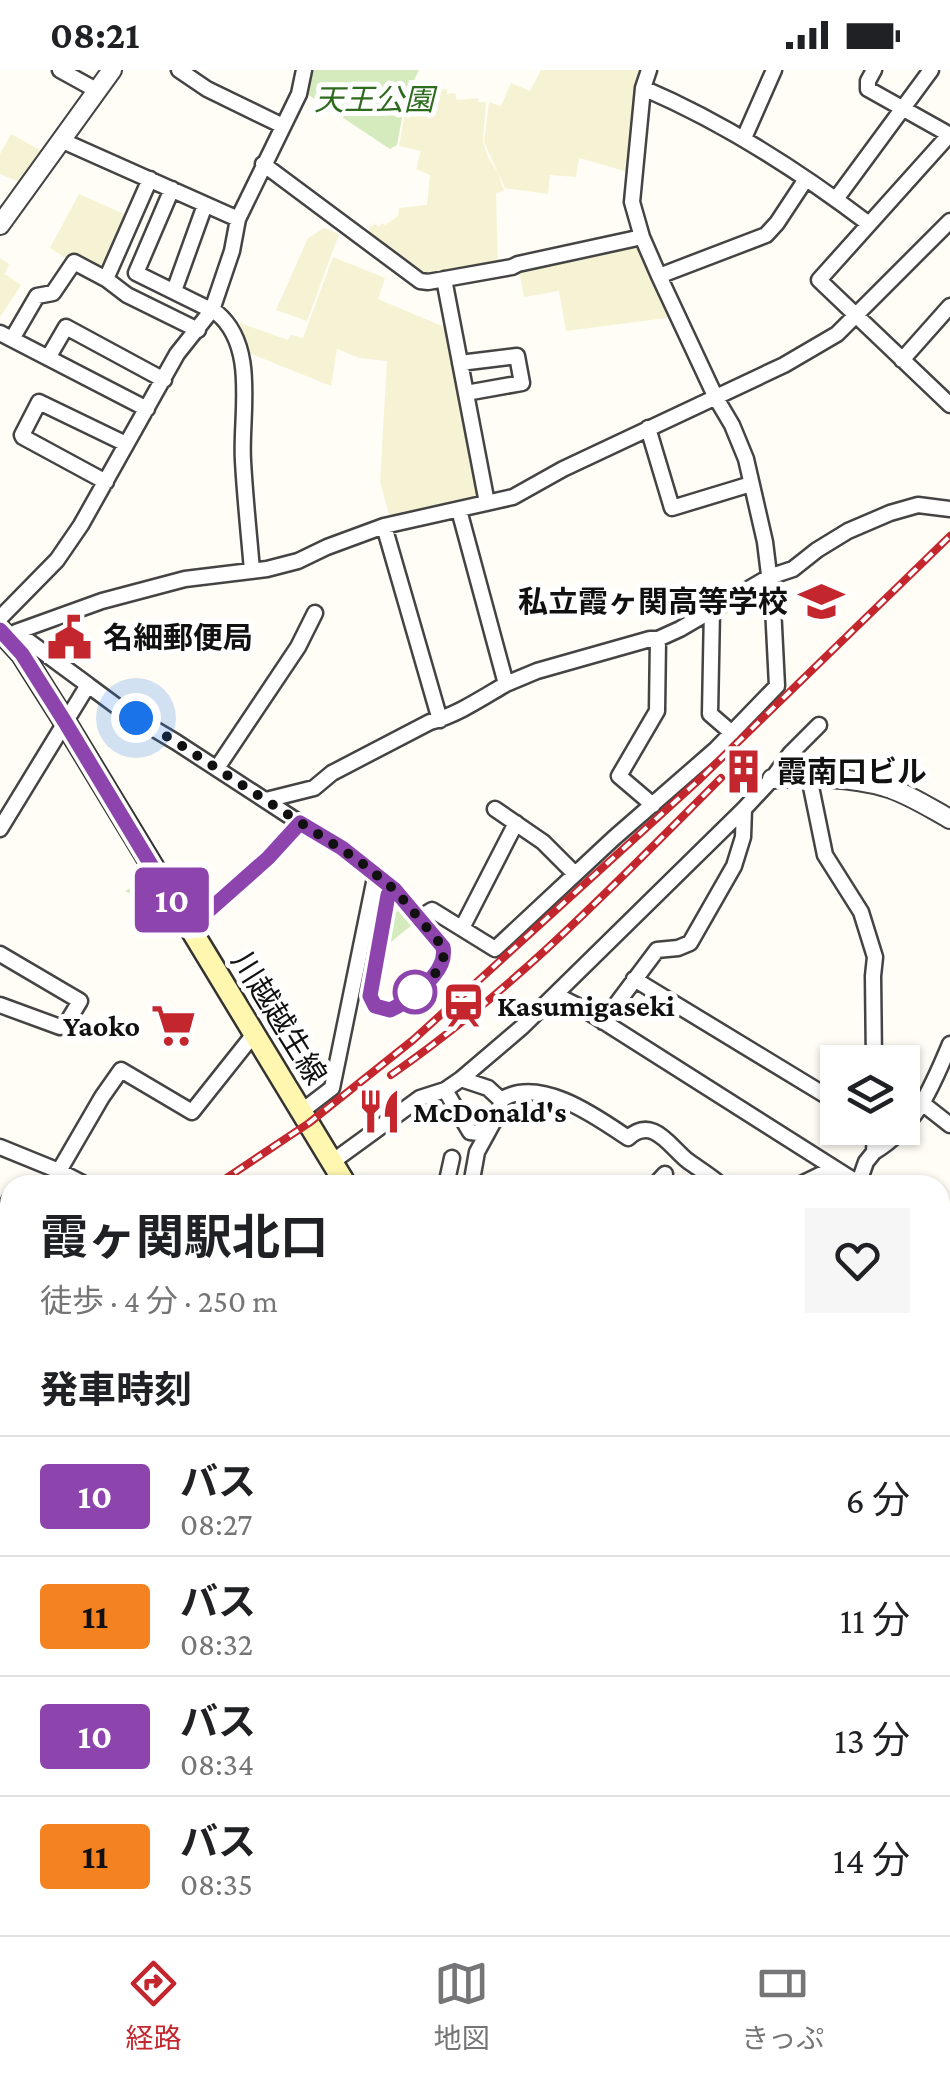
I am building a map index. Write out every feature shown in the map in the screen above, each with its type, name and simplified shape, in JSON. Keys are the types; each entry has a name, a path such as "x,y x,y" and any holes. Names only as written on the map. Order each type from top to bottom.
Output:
{"main road":[{"name":"川越越生線","path":"3,624 340,1175"}],"street":[{"path":"60,70 98,90"},
{"path":"0,226 112,70"},
{"path":"180,70 207,89 283,126"},
{"path":"3,624 82,525 177,354 212,310 238,219 298,94 304,70"},
{"path":"419,918 432,910 496,950 732,733 777,686 770,577 746,459 659,276 632,202 649,70"},
{"path":"744,138 774,70"},
{"path":"874,70 868,89 950,134 819,280 949,401"},
{"path":"836,199 931,70"},
{"path":"644,88 695,110 744,138 869,224"},
{"path":"63,141 238,219"},
{"path":"264,164 420,280 512,268 642,237"},
{"path":"106,279 150,179"},
{"path":"659,276 766,235 806,179"},
{"path":"172,190 136,274 212,310 227,321 236,340 246,388 242,457 252,570"},
{"path":"174,291 206,204"},
{"path":"3,624 185,579 298,561 384,526 519,495 563,469 820,346 856,316 949,223"},
{"path":"147,410 6,336 37,296 52,293 72,262 198,330"},
{"path":"444,279 488,503"},
{"path":"902,360 950,306"},
{"path":"48,358 66,328 164,380"},
{"path":"460,363 517,356 522,383 466,392"},
{"path":"106,482 23,437 39,402 126,444"},
{"path":"648,428 672,508 752,484"},
{"path":"266,800 314,788 332,773 537,671 658,639 680,629 770,577 793,569 848,532 890,513 918,505 950,509"},
{"path":"459,510 506,684"},
{"path":"384,526 440,720"},
{"path":"712,609 710,714 732,733"},
{"path":"217,768 298,648 315,613"},
{"path":"3,624 120,708 342,848 380,878 395,890 443,947 445,955 440,969 390,1010 375,1006 370,990 387,906 380,878"},
{"path":"653,805 619,776 657,710 658,639"},
{"path":"0,829 88,685"},
{"path":"332,1162 420,1098 445,1090 461,1079 522,1027 744,809 819,725"},
{"path":"772,780 790,776 886,787 950,819"},
{"path":"809,778 825,855 861,912 875,958 874,1045"},
{"path":"495,809 543,842 575,874"},
{"path":"603,1022 657,950 690,943 734,866 744,809"},
{"path":"189,928 268,858 300,823"},
{"path":"462,928 516,823"},
{"path":"302,1111 332,1088 380,878"},
{"path":"0,954 80,1002 65,1026 60,1027 0,1005"},
{"path":"634,979 820,1092"},
{"path":"556,995 845,1175"},
{"path":"59,1171 122,1070 192,1112 254,1034"},
{"path":"862,1175 874,1152 900,1134 922,1103 950,1044"},
{"path":"461,1079 488,1088 501,1100"},
{"path":"445,1090 470,1132 487,1134"},
{"path":"501,1100 510,1094 545,1093 566,1100 628,1138 639,1130 651,1131 708,1175"},
{"path":"473,1175 477,1152 500,1110 501,1100"},
{"path":"922,1103 950,1125"},
{"path":"874,1145 874,1152"},
{"path":"0,1148 67,1175"},
{"path":"448,1175 452,1158"},
{"path":"820,1175 834,1168"}],"shaded area":[{"path":"541,70 639,70 632,173 579,158 576,177 550,175 548,194 505,188 484,142 489,102 501,106 511,83 530,91"},
{"path":"422,82 442,86 447,94 455,93 457,100 478,98 478,102 486,102 483,142 504,191 496,193 498,266 427,277 368,237 370,226 385,225 398,216 399,208 427,205 430,175 416,169 421,151 399,146 410,85"},
{"path":"11,134 44,155 22,183 0,174 0,154"},
{"path":"79,194 131,217 106,275 73,254 69,260 50,248"},
{"path":"324,228 339,234 307,321 276,310 308,238"},
{"path":"641,243 674,317 566,331 559,291 524,297 519,270"},
{"path":"333,257 385,278 378,299 449,329 483,498 390,518 380,482 387,361 359,358 337,349 331,386 244,351 240,323 288,340 291,335 303,338"},
{"path":"0,258 9,264 5,274 21,285 0,317"}],"green space":[{"name":"天王公園","path":"307,70 419,70 414,80 409,80 397,145 390,149 304,92"},
{"path":"148,878 174,925 148,908 156,895 139,885 131,894 125,891"},
{"path":"394,912 408,913 413,924 385,947"}],"railway":[{"path":"231,1175 309,1123 413,1040 700,779 950,536"},
{"path":"391,1075 522,971 721,778"}],"bus line":[{"name":"10","path":"0,630 22,654 189,928 268,858 300,823 342,848 395,890 443,947 445,955 440,969 390,1010 375,1006 370,996 388,895"}],"place":[{"name":"私立霞ヶ関高等学校","path":"821,602"},
{"name":"名細郵便局","path":"70,638"},
{"name":"霞南口ビル","path":"744,772"},
{"name":"Kasumigaseki","path":"464,1006"},
{"name":"Yaoko","path":"173,1026"},
{"name":"McDonald's","path":"380,1112"}],"route":[{"path":"136,718 342,848 395,890 443,947 445,955 440,969 415,992"}]}
